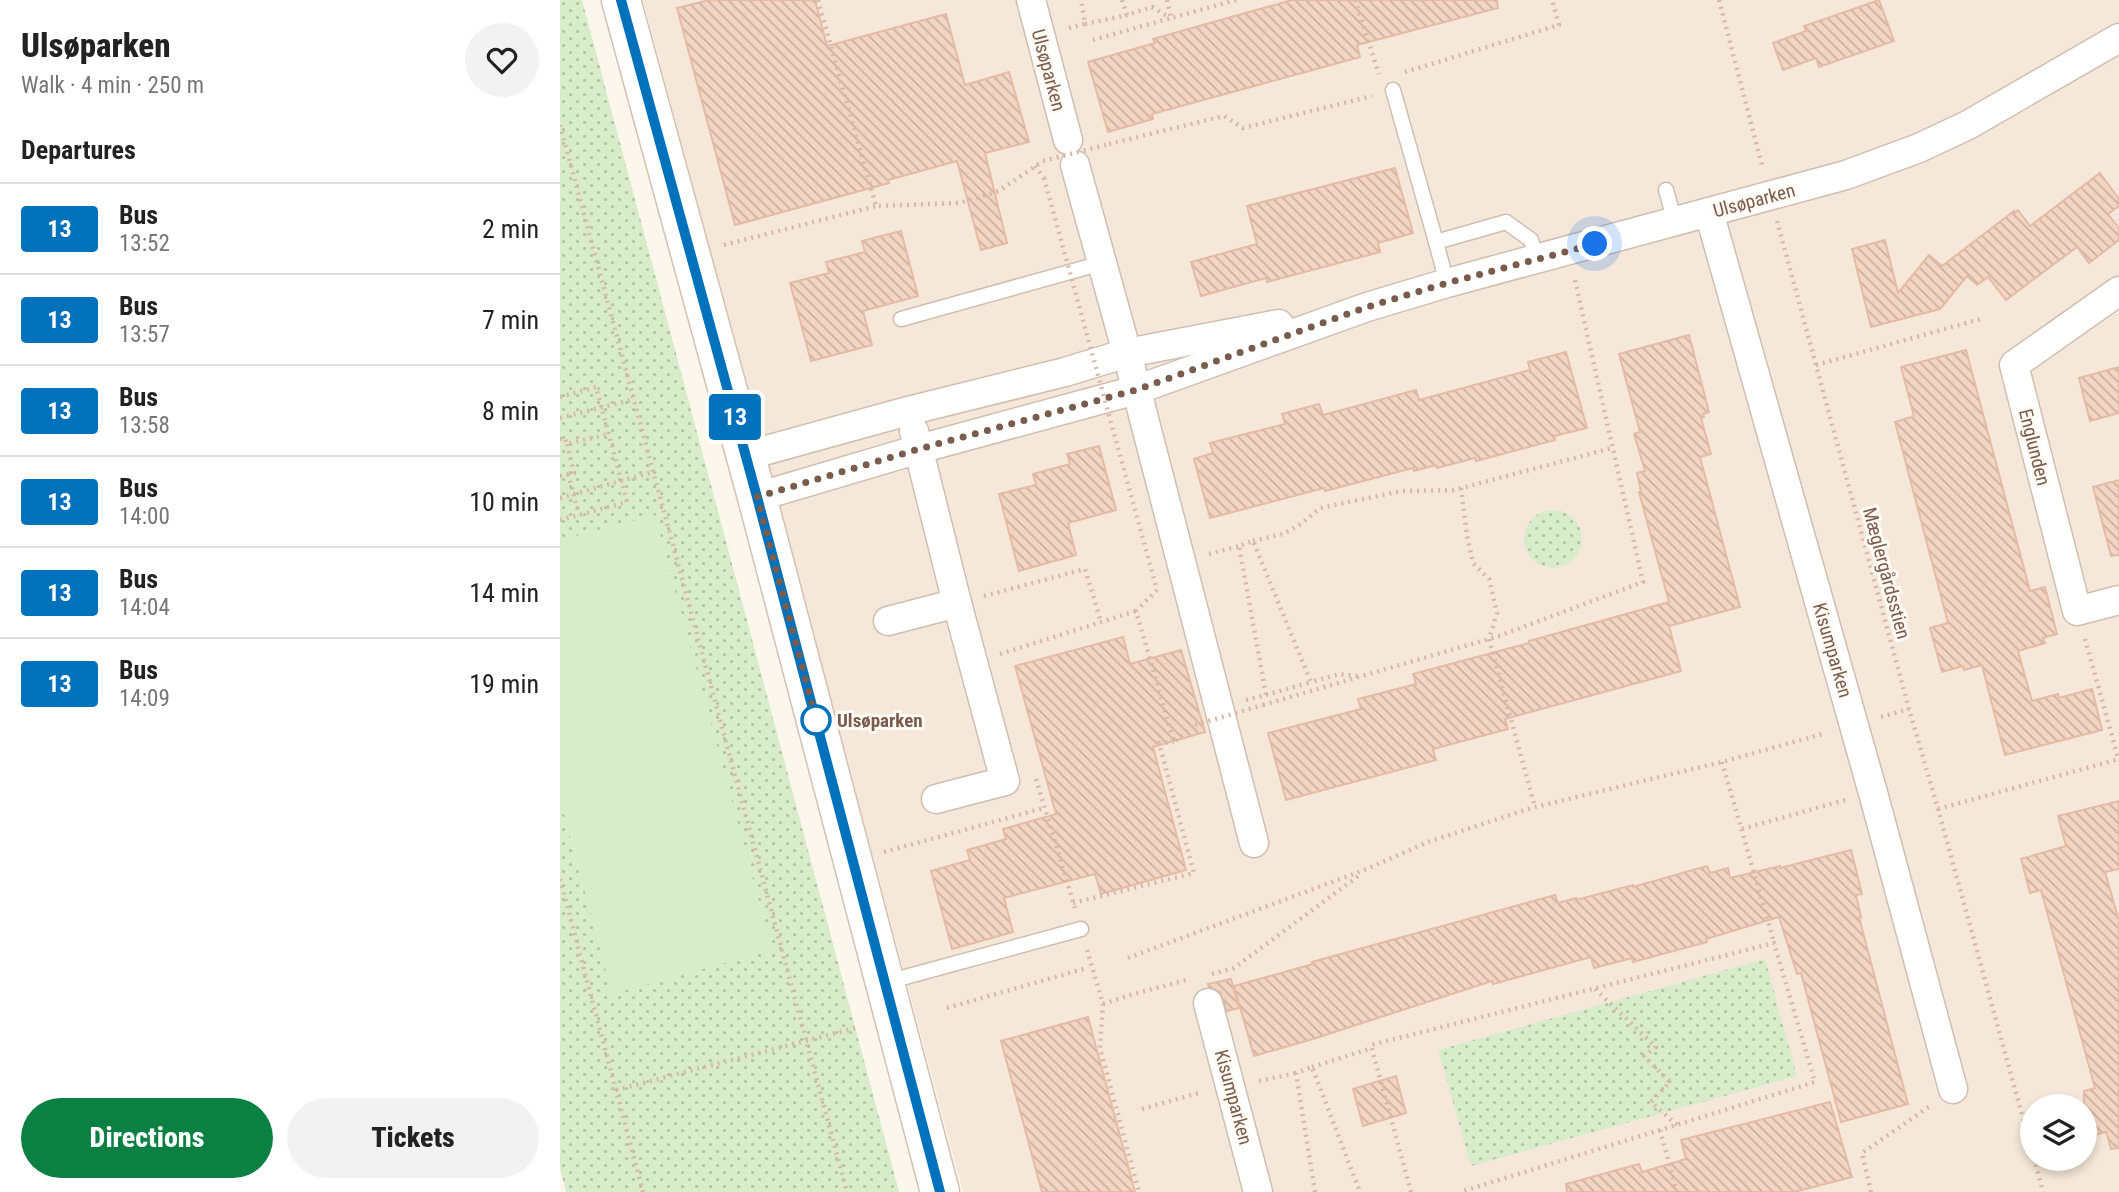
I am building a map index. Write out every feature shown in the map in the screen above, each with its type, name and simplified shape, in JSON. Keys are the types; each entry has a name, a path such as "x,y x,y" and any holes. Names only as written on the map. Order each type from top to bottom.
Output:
{"street":[{"path":"621,0 757,497 940,1192"},
{"name":"Ulsøparken","path":"1031,0 1127,353 1254,843"},
{"name":"Ulsøparken","path":"757,497 919,449 1136,390 1367,307 1447,283 1846,175 1968,125 2119,38"},
{"name":"Kisumparken","path":"1709,212 1873,793 1953,1089"},
{"name":"Englunden","path":"2077,611 2014,365 2119,291"},
{"name":"Ulsøparken","path":"745,456 908,411 1065,372 1127,353 1367,307"},
{"path":"908,411 1004,781 936,799"},
{"path":"2077,611 2119,600"},
{"path":"888,621 957,603"},
{"name":"Kisumparken","path":"1208,1003 1239,1083 1258,1192"}],"lane":[{"path":"1393,90 1447,283"},
{"path":"1666,190 1675,222"},
{"path":"1436,242 1506,222 1531,240 1536,260"},
{"path":"901,319 1102,263"},
{"path":"885,983 1081,929"}],"path":[{"path":"818,0 876,206"},
{"path":"1122,0 1127,15"},
{"path":"1167,0 1171,18"},
{"path":"1093,40 1236,0"},
{"path":"1355,0 1381,79 1393,90"},
{"path":"1381,79 1559,26 1552,0"},
{"name":"Mæglergårdsstien","path":"1719,0 1909,709 2020,1108"},
{"path":"1085,24 1152,7 1171,18"},
{"path":"691,253 876,206 959,203 999,191 1043,161 1224,116 1243,128 1393,90"},
{"path":"560,125 847,1192"},
{"path":"973,662 1136,611 1157,590 1044,178 1035,166"},
{"path":"1073,903 1194,873 1159,743 1174,742 1195,725 1489,639 1643,582 1568,252"},
{"path":"1816,365 1984,318"},
{"path":"560,397 596,387 627,502 560,520"},
{"path":"560,418 634,399"},
{"path":"567,444 609,435"},
{"path":"560,439 565,438 574,473 560,476"},
{"path":"1202,556 1283,534 1301,524 1320,508 1402,491 1461,488 1612,448"},
{"path":"560,498 653,472"},
{"path":"568,474 579,515"},
{"path":"1461,488 1473,563 1489,579 1497,613 1489,639 1535,807"},
{"path":"1253,541 1311,682"},
{"path":"1239,546 1266,695"},
{"path":"957,603 1084,569 1101,622"},
{"path":"1136,611 1174,742"},
{"path":"1938,809 2119,760 2077,611"},
{"path":"1218,708 1340,674 1360,676"},
{"path":"1128,958 1367,869 1428,842 1535,807 1722,762 1909,709"},
{"path":"1460,1192 1815,1082 1722,762"},
{"path":"1742,829 1873,793"},
{"path":"853,860 1045,808"},
{"path":"1208,975 1234,968 1367,869"},
{"path":"560,879 643,1192"},
{"path":"1410,1192 1371,1045 1774,943"},
{"path":"947,1007 1087,968"},
{"path":"1104,1004 1195,978"},
{"path":"1595,988 1656,1047 1644,1056 1670,1082 1651,1102 1677,1125"},
{"path":"616,1090 855,1028"},
{"path":"1142,1110 1239,1083 1296,1073 1372,1048"},
{"path":"1312,1067 1360,1192"},
{"path":"1296,1073 1315,1192"},
{"path":"1871,1192 1862,1153 1953,1089"},
{"path":"1660,1130 1677,1192"},
{"path":"2037,1171 2043,1192"}],"shaded area":[{"path":"643,0 2119,0 2119,1192 963,1192"}],"green space":[{"path":"560,0 582,0 899,1192 566,1192 560,1168"},
{"path":"1547,510 1559,510 1574,518 1582,533 1582,545 1574,560 1559,568 1547,568 1532,560 1524,545 1524,533 1532,518"},
{"path":"655,515 772,950 612,994 560,799 560,540"},
{"path":"1765,959 1797,1076 1471,1166 1438,1050"}],"building":[{"path":"709,0 815,0 827,46 946,14 965,85 1009,72 1029,142 985,153 1007,243 981,250 957,161 888,180 889,183 735,225 677,8"},
{"path":"1292,0 1497,0 1498,8 1357,45 1360,57 1152,114 1153,119 1108,132 1088,62 1155,43 1153,39"},
{"path":"1879,0 1894,41 1819,67 1816,58 1783,70 1773,43 1806,31 1804,26"},
{"path":"1395,168 1413,233 1378,243 1380,252 1267,282 1266,278 1201,296 1191,262 1257,244 1247,206"},
{"path":"2100,173 2119,199 2119,206 2108,214 2119,228 2119,240 2089,263 2077,247 2006,300 1988,277 1977,285 1967,276 1940,309 1871,327 1852,249 1885,240 1898,293 1929,255 1942,266 2014,211 2015,213 2018,210 2030,226"},
{"path":"901,231 918,296 863,311 872,345 811,361 790,283 829,273 826,262 865,252 862,241"},
{"path":"1689,335 1709,412 1701,418 1711,454 1700,457 1740,607 1669,626 1681,671 1505,719 1508,729 1433,749 1436,760 1286,800 1268,733 1361,709 1358,699 1416,684 1413,674 1669,602 1639,492 1637,473 1645,471 1634,434 1640,432 1619,354"},
{"path":"1966,350 2030,591 2045,587 2057,634 2043,638 2045,643 2018,651 2032,701 2058,694 2059,698 2092,689 2102,730 2005,755 1982,665 1964,670 1963,666 1942,672 1930,628 1948,623 1895,422 1914,416 1901,367"},
{"path":"1566,352 1587,428 1554,436 1555,440 1476,461 1475,458 1414,471 1413,468 1210,518 1194,459 1213,453 1210,443 1285,424 1282,414 1319,404 1323,415 1416,390 1419,400 1530,370 1528,362"},
{"path":"2119,367 2119,413 2090,421 2079,378"},
{"path":"1099,446 1116,510 1068,523 1076,555 1019,571 999,494 1036,485 1033,474 1070,464 1067,454"},
{"path":"2119,480 2119,555 2111,556 2093,487"},
{"path":"1123,637 1130,664 1181,650 1205,732 1153,747 1186,870 1101,894 1095,874 1004,898 1013,932 952,949 931,871 970,860 967,850 1006,839 1003,829 1056,814 1015,666"},
{"path":"2119,801 2119,869 2105,872 2119,921 2119,1148 2111,1149 2106,1132 2097,1134 2097,1094 2084,1094 2084,1091 2095,1088 2041,890 2030,893 2021,859 2066,846 2058,816"},
{"path":"1851,850 1862,894 1856,895 1859,917 1908,1104 1841,1122 1801,973 1797,974 1779,917 1706,939 1707,942 1633,962 1632,958 1594,968 1591,957 1493,984 1492,981 1254,1056 1234,986 1555,895 1558,903 1576,900 1707,866 1710,873 1728,868 1730,878"},
{"path":"1231,979 1239,1008 1227,1011 1220,992 1208,984"},
{"path":"1088,1017 1135,1192 1042,1192 1001,1041"},
{"path":"1396,1076 1406,1113 1363,1126 1353,1089"},
{"path":"1830,1102 1852,1177 1794,1192 1567,1192 1566,1184 1639,1164 1642,1172 1686,1159 1681,1140"}],"bus line":[{"name":"13","path":"621,0 757,497 940,1192"}],"place":[{"name":"Ulsøparken","path":"816,720"}],"route":[{"path":"816,720 819,730 757,497 919,449 1136,390 1367,307 1595,244"}]}
